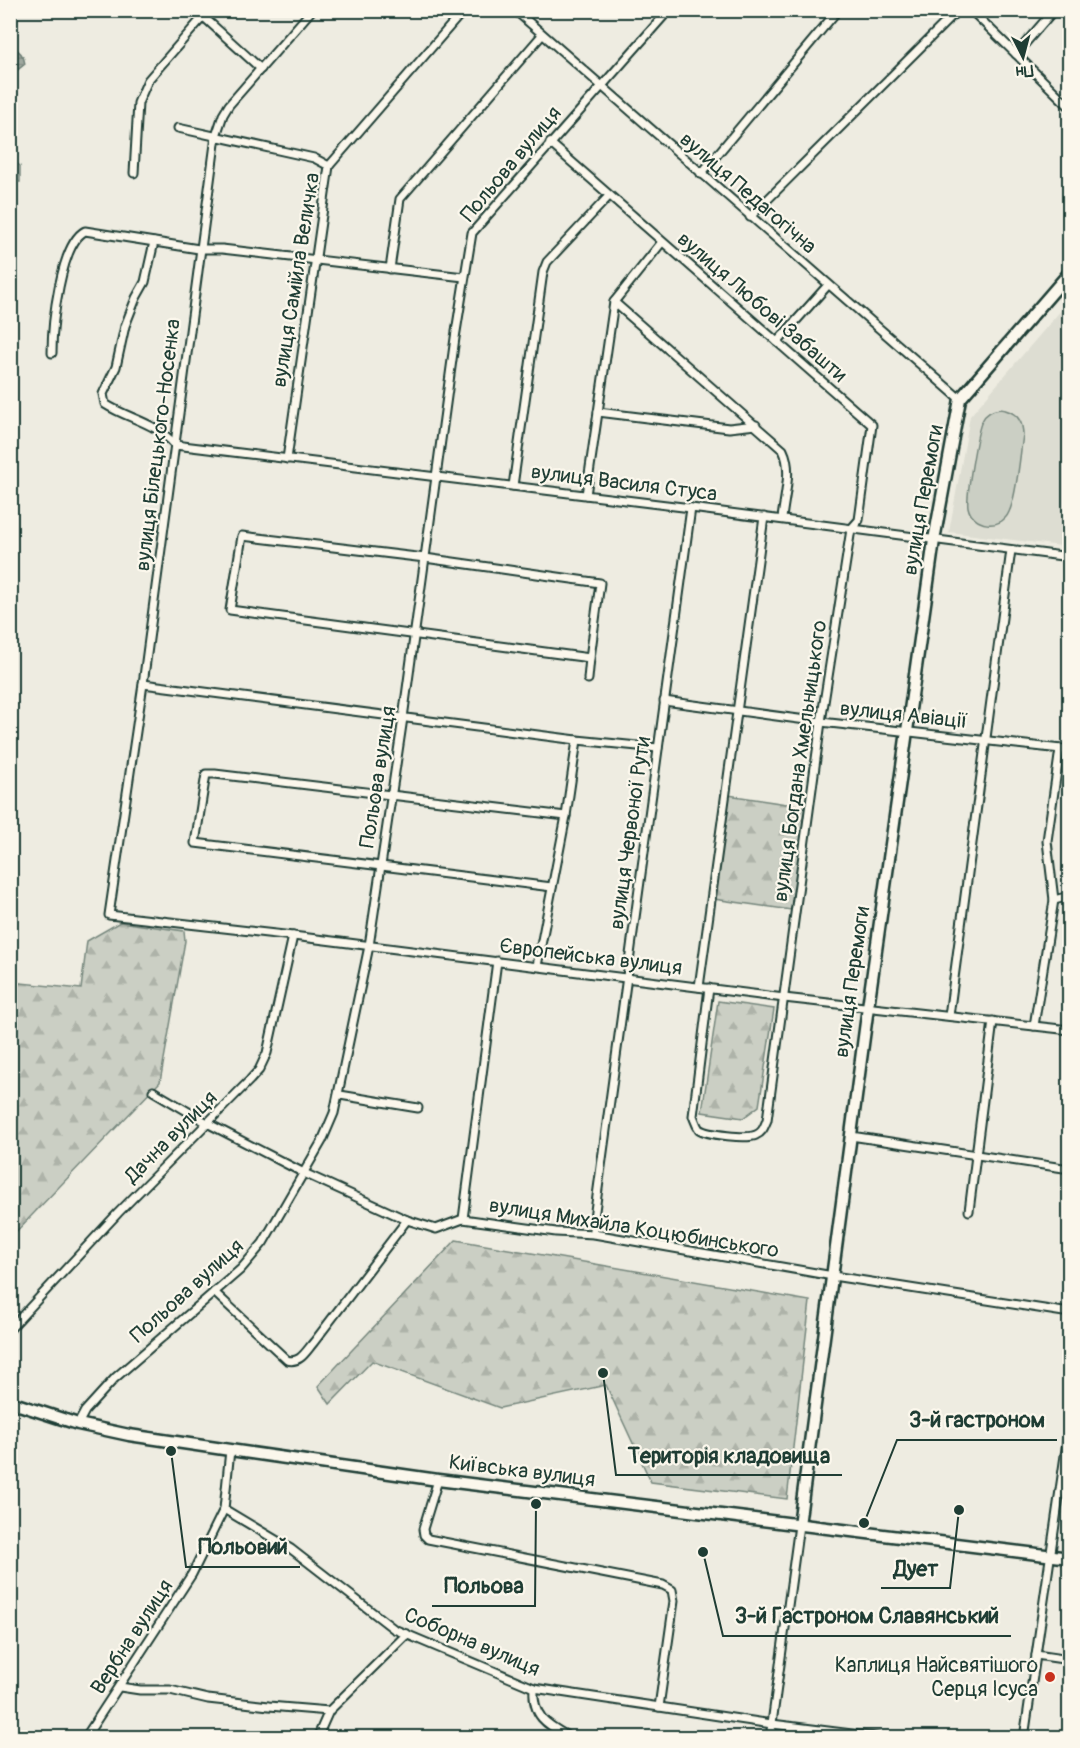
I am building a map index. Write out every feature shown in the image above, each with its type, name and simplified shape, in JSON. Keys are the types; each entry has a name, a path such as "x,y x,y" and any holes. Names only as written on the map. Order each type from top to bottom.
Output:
{"street":[{"path":"196,10 261,69"},
{"path":"134,173 138,111 142,92 148,80 209,10"},
{"name":"вулиця Білецького-Носенка","path":"109,915 143,684 199,249 216,136 229,105 312,10"},
{"name":"вулиця Самійла Величка","path":"287,459 329,166 464,10"},
{"name":"вулиця Педагогічна","path":"515,10 960,399"},
{"name":"Польова вулиця","path":"78,1424 85,1411 115,1378 241,1269 263,1243 322,1141 334,1113 340,1095 369,946 472,233 669,10"},
{"path":"701,174 838,10"},
{"path":"750,217 958,10"},
{"path":"971,10 1070,107"},
{"path":"1016,54 1054,10"},
{"path":"390,269 400,199 542,35"},
{"path":"178,128 314,158 329,166"},
{"name":"вулиця Любові Забашти","path":"550,144 872,425 859,520 851,529"},
{"path":"513,486 543,272 547,262 609,196"},
{"path":"52,353 53,318 64,266 75,240 81,233 92,231 199,249 222,249 464,277"},
{"path":"153,242 145,282 125,327 116,367 103,394 105,404 118,412 158,428 175,445"},
{"path":"586,495 614,302 662,242"},
{"name":"вулиця Перемоги","path":"770,1737 868,1007 934,540 960,399 1070,272"},
{"path":"777,342 828,285"},
{"path":"614,302 783,450 788,468 782,519"},
{"path":"598,411 729,428 756,425"},
{"name":"вулиця Василя Стуса","path":"175,445 782,519 1070,557"},
{"name":"вулиця Червоної Рути","path":"594,1234 595,1207 691,508"},
{"path":"699,987 764,517"},
{"name":"вулиця Богдана Хмельницького","path":"709,988 693,1116 699,1128 706,1132 749,1137 757,1135 764,1129 767,1120 821,722 851,529"},
{"path":"588,679 600,583 425,558 242,536 230,610 590,658"},
{"path":"949,1016 1011,550"},
{"path":"143,684 577,740 658,748"},
{"name":"вулиця Авіації","path":"664,701 821,722 1070,750"},
{"path":"537,966 566,816 577,740"},
{"path":"1034,1026 1054,900 1050,883 1047,841 1060,749"},
{"path":"552,887 195,843 206,774 566,816"},
{"path":"1054,900 1070,896"},
{"name":"Європейська вулиця","path":"109,915 784,998 1070,1030"},
{"name":"Дачна вулиця","path":"10,1329 118,1213 209,1124 255,1075 263,1062 293,936"},
{"path":"463,1219 497,961"},
{"path":"969,1211 993,1021"},
{"name":"вулиця Михайла Коцюбинського","path":"153,1091 209,1124 304,1173 407,1220 436,1229 463,1219 556,1232 594,1234 833,1276 1070,1313"},
{"path":"340,1095 418,1108"},
{"path":"851,1136 1070,1169"},
{"path":"214,1292 287,1360 293,1362 299,1359 314,1342 407,1220"},
{"name":"Київська вулиця","path":"10,1402 78,1424 129,1435 230,1450 438,1480 1070,1558"},
{"path":"1024,1737 1070,1421"},
{"name":"Вербна вулиця","path":"85,1737 120,1687 192,1574 224,1509 230,1450"},
{"path":"438,1480 423,1529 428,1539 663,1585 672,1590 674,1601 659,1707"},
{"name":"Соборна вулиця","path":"224,1509 291,1550 394,1629 534,1688 772,1724 884,1737"},
{"path":"317,1737 329,1711 407,1634"},
{"path":"1036,1654 1070,1660"},
{"path":"120,1687 170,1690 208,1699 329,1711"},
{"path":"534,1688 533,1702 539,1716 551,1727 571,1737"}],"shaded area":[{"path":"10,45 20,53 25,64 11,73"},
{"path":"1069,301 1069,547 949,532 970,416"}],"green space":[{"path":"10,119 13,160 20,166 20,182 11,182"},
{"path":"1000,409 1017,417 1022,425 1023,435 1012,505 1000,522 987,524 975,519 971,514 968,507 969,491 982,421 989,413"},
{"path":"728,795 806,807 791,910 714,899"},
{"path":"120,922 184,931 185,941 160,1082 11,1237 11,982 81,989 87,941"},
{"path":"718,1001 774,1009 759,1106 743,1118 702,1112"},
{"path":"456,1240 810,1301 787,1499 651,1482 606,1385 500,1408 372,1361 330,1404 318,1386"}],"place":[{"name":"Територія кладовища","path":"603,1373"},
{"name":"Польовий","path":"171,1451"},
{"name":"Польова","path":"536,1504"},
{"name":"Дует","path":"959,1510"},
{"name":"3-й гастроном","path":"864,1523"},
{"name":"3-й Гастроном Славянський","path":"703,1552"},
{"name":"Каплиця Найсвятішого Серця Ісуса","path":"1050,1677"}]}
